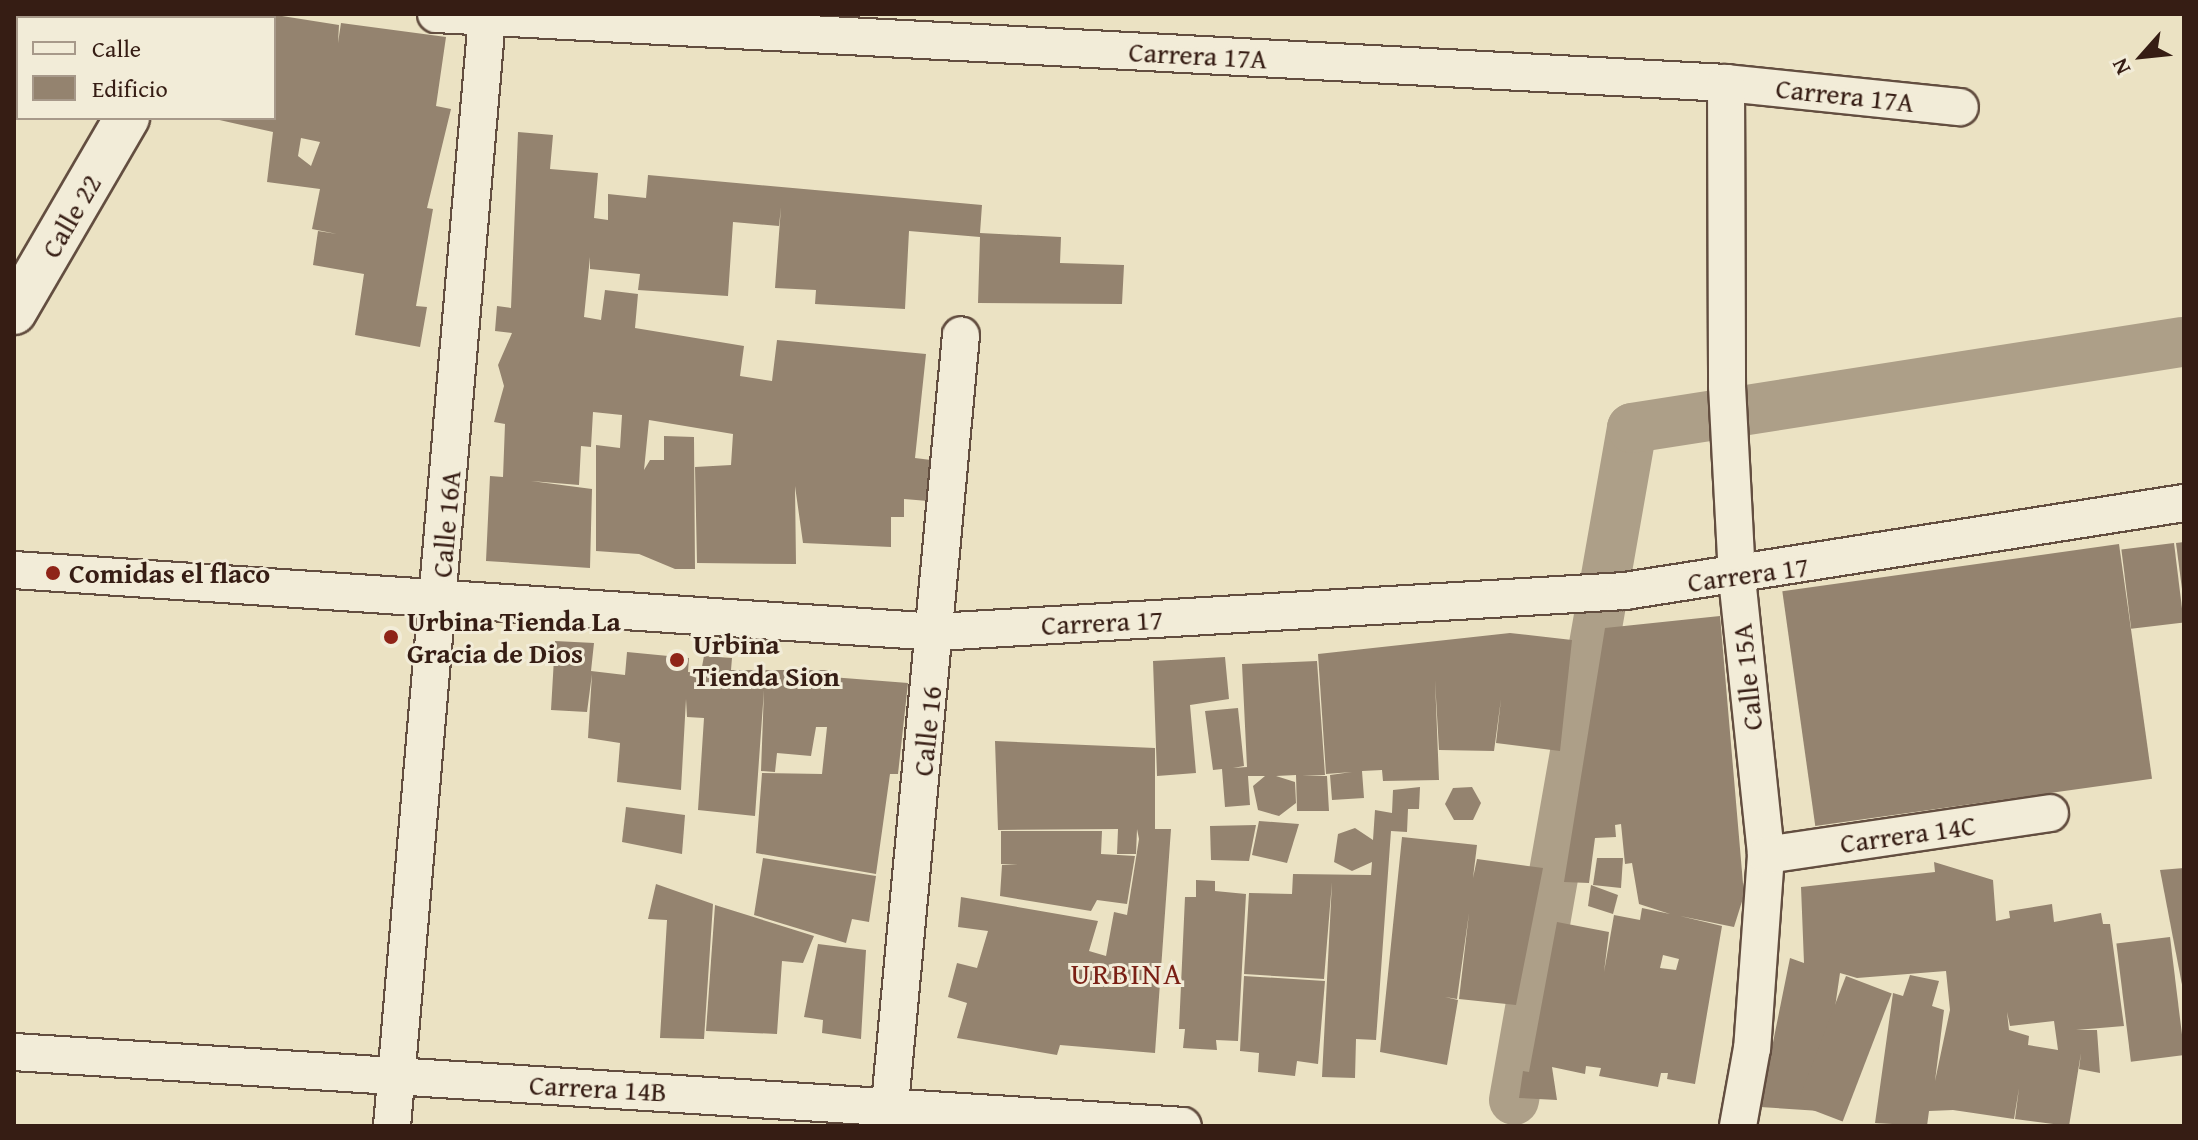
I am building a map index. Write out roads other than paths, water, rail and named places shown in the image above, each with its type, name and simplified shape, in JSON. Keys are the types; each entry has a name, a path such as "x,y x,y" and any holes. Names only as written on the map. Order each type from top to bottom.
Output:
{"street":[{"name":"Carrera 17A","path":"436,14 1726,83 1960,107"},
{"name":"Calle 16A","path":"392,1126 393,1076 440,597 487,18"},
{"name":"Calle 15A","path":"1726,83 1727,386 1737,578 1766,855 1752,1048 1738,1126"},
{"name":"Calle 22","path":"19,297 126,120"},
{"name":"Calle 16","path":"889,1116 937,632 961,335"},
{"name":"Carrera 17","path":"14,570 937,632 1625,591 1737,578 2184,503"},
{"name":"Carrera 14C","path":"1766,855 2050,813"},
{"name":"Carrera 14B","path":"14,1052 393,1076 889,1116 1183,1126"}],"waterway":[{"path":"1514,1100 1632,428 2182,342"}],"place":[{"name":"Comidas el flaco","path":"53,573"},
{"name":"Urbina Tienda La Gracia de Dios","path":"391,637"},
{"name":"Urbina Tienda Sion","path":"677,660"}],"district":[{"name":"URBINA","path":"1127,973"}]}
